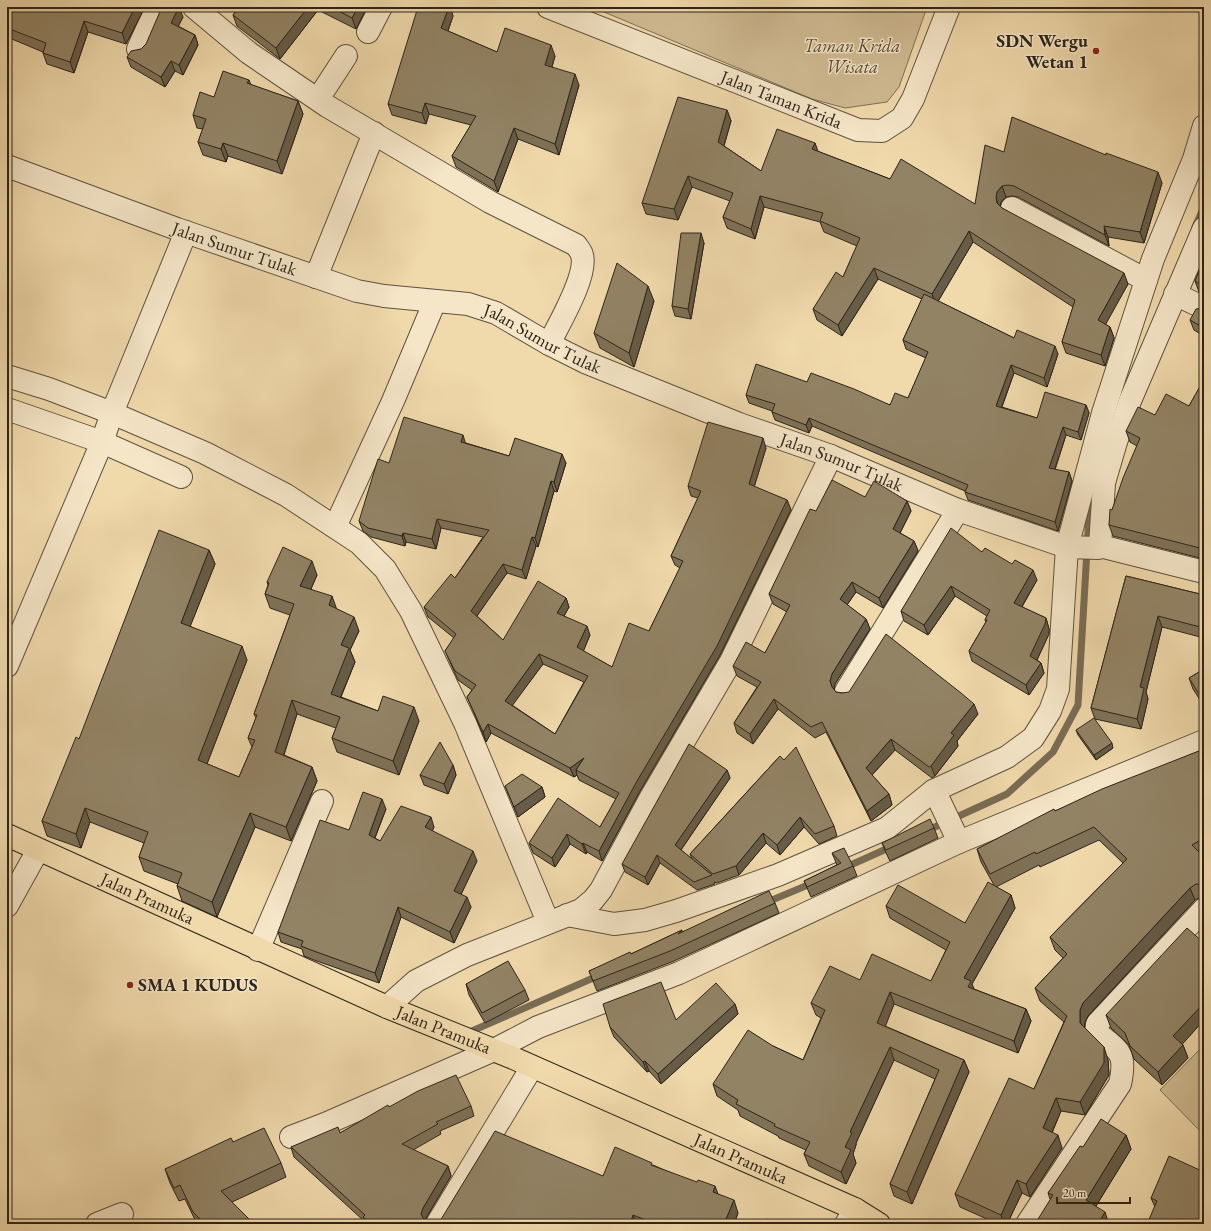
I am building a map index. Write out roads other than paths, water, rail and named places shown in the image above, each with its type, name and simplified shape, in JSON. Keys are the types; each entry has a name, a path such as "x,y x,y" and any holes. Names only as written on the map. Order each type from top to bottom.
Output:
{"main road":[{"name":"Jalan Pramuka","path":"7,835 258,950 387,1007 532,1067 851,1217 879,1224"}],"street":[{"path":"138,49 157,7"},
{"path":"194,7 249,53 318,99 490,202 576,245 582,256 576,290 549,344"},
{"path":"368,32 381,7"},
{"name":"Jalan Taman Krida","path":"548,7 858,130 882,131 902,118 913,99 949,7"},
{"path":"318,99 346,56"},
{"path":"552,921 614,924 645,920 676,911 778,875 887,828 935,794 1006,757 1033,738 1050,711 1058,689 1084,548 1103,413 1146,280 1194,159 1204,126"},
{"path":"316,277 374,133"},
{"name":"Jalan Sumur Tulak","path":"7,166 186,232 356,291 384,296 468,304 496,313 549,344 585,362 739,424 831,456 958,510 1084,548 1204,572"},
{"path":"1012,208 1146,280"},
{"path":"1084,548 1130,401 1204,228"},
{"path":"7,666 107,428 186,232"},
{"path":"1175,294 1204,308"},
{"path":"335,527 393,401 435,300"},
{"path":"7,376 49,389 181,477"},
{"path":"7,409 107,428 206,453 286,495 359,543 385,569 411,611 465,723 552,921"},
{"path":"387,1007 416,981 467,955 581,910 602,890 651,797 732,661 831,456"},
{"path":"846,691 958,510"},
{"path":"291,1137 325,1124 494,1050 538,1027 584,1008 679,973 957,837 1204,741"},
{"path":"935,794 957,837"},
{"path":"258,950 322,802"},
{"path":"7,906 38,850"},
{"path":"1027,1224 1120,1084 1124,1067 1123,1059 1117,1050 1096,1032 1097,1024 1204,909"},
{"path":"437,1224 532,1067"},
{"path":"97,1224 122,1214"}],"waterway":[{"path":"1195,227 1204,207"},
{"path":"926,831 1007,794 1053,752 1078,705 1090,498"},
{"path":"844,868 893,846"},
{"path":"765,903 815,882"},
{"path":"465,1034 600,975"}],"place":[{"name":"SDN Wergu Wetan 1","path":"1096,51"},
{"name":"SMA 1 KUDUS","path":"130,985"}],"park label":[{"name":"Taman Krida Wisata","path":"852,56"}]}
